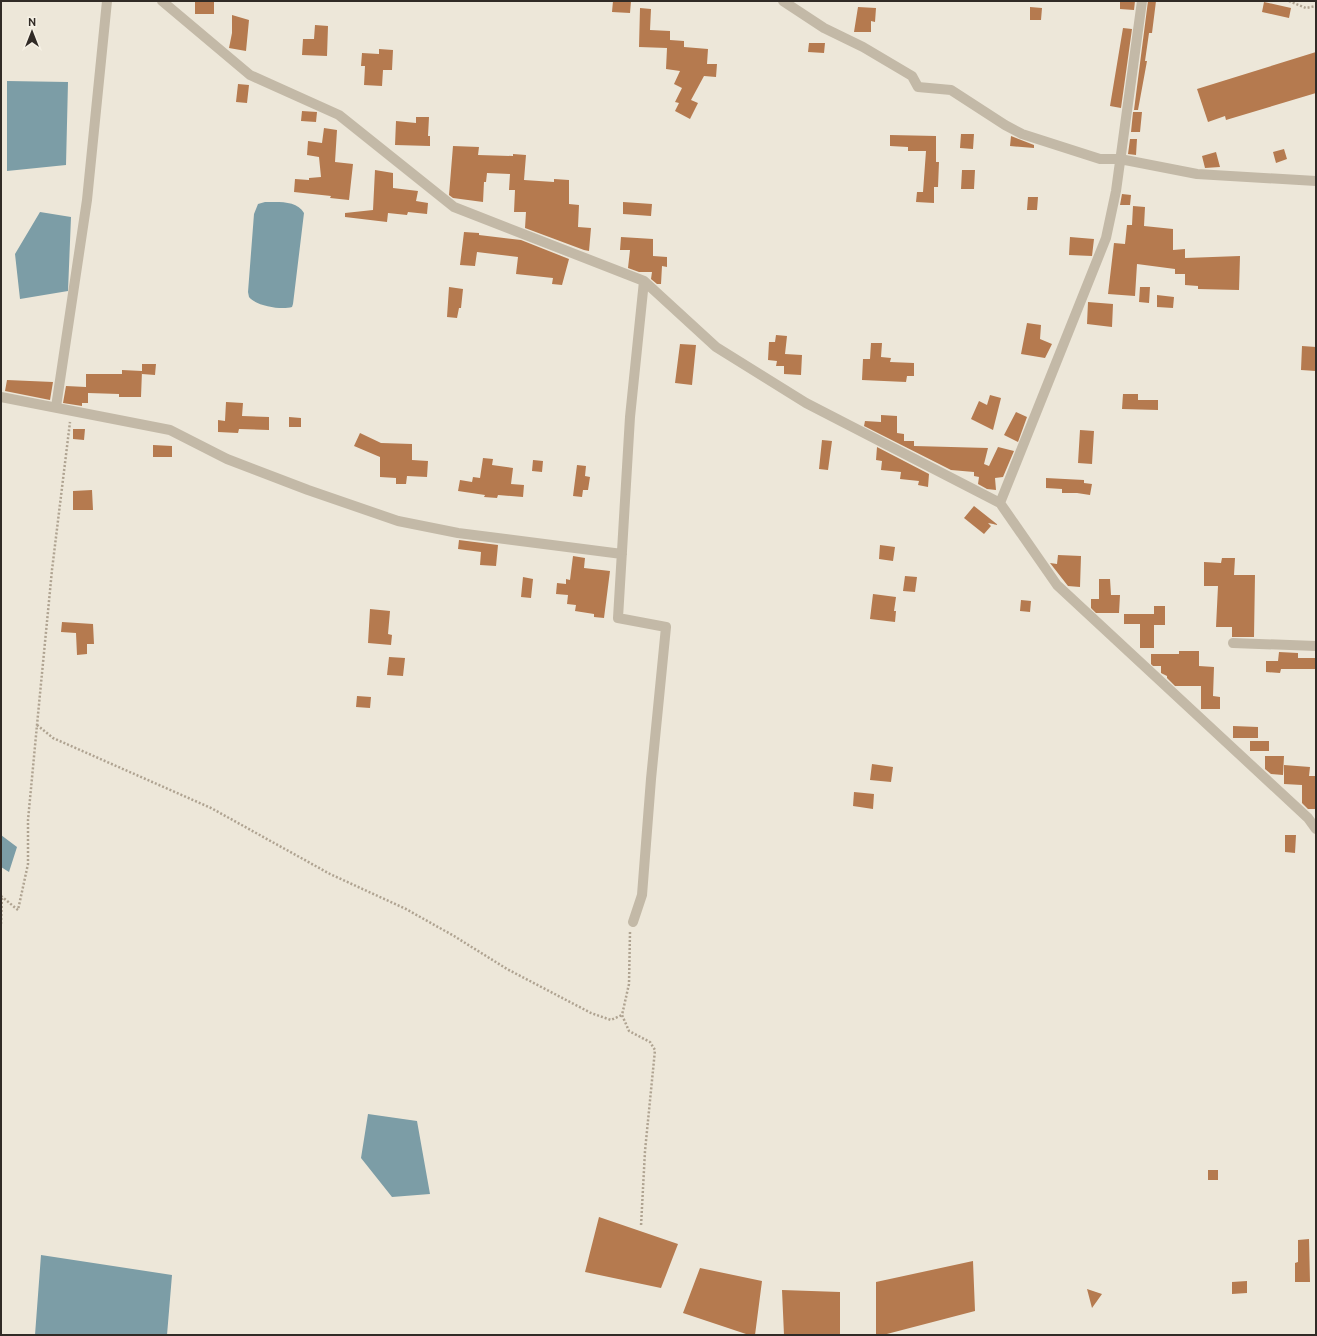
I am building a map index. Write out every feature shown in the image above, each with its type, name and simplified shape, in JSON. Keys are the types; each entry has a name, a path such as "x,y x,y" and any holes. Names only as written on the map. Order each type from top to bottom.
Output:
{"street":[{"path":"56,407 87,200 107,1"},
{"path":"162,1 250,75 339,115 454,207 644,281 716,347 800,399 1000,503 1057,585 1308,818 1316,829"},
{"path":"783,1 824,28 863,47 912,76 918,88 951,90 1005,126 1022,134 1100,159 1120,159 1197,174 1316,181"},
{"path":"1000,503 1106,238 1120,159 1142,1"},
{"path":"633,922 642,895 651,779 666,627 618,618 633,380 644,281"},
{"path":"1,397 170,430 227,459 308,490 398,521 458,533 622,554"},
{"path":"1233,643 1316,646"}],"path":[{"path":"1289,1 1306,8 1316,6"},
{"path":"1,896 18,910 28,864 28,820 52,570 71,410"},
{"path":"37,725 53,738 211,808 330,874 406,909 454,936 507,969 592,1013 611,1020 622,1015"},
{"path":"1,896 1,924"},
{"path":"633,922 629,933 629,984 622,1015 629,1031 650,1042 655,1050 645,1151 641,1226"}],"water":[{"path":"7,81 68,82 66,165 7,171"},
{"path":"265,202 292,204 301,209 304,213 292,307 282,308 263,305 257,303 249,297 248,292 254,214 258,204"},
{"path":"40,212 71,217 68,291 20,299 15,254"},
{"path":"1,835 17,847 9,872 1,867"},
{"path":"368,1114 417,1121 430,1194 392,1197 361,1158"},
{"path":"41,1255 172,1275 167,1335 35,1335"}],"building":[{"path":"195,1 214,2 214,14 195,14"},
{"path":"613,1 631,1 630,13 612,12"},
{"path":"1120,1 1135,1 1134,10 1120,9"},
{"path":"1148,1 1156,1 1152,33 1149,33 1145,61 1147,61 1138,110 1134,110"},
{"path":"1264,2 1291,8 1289,18 1262,12"},
{"path":"858,7 876,8 875,22 871,21 871,32 854,32"},
{"path":"1030,7 1042,8 1041,20 1030,20"},
{"path":"640,8 651,9 650,30 670,31 670,40 684,41 684,47 708,49 707,64 717,64 716,77 704,76 691,100 698,103 690,119 675,111 679,103 675,102 682,88 674,84 680,71 666,69 667,48 639,47"},
{"path":"232,15 249,20 246,51 229,48 232,33"},
{"path":"315,25 328,26 327,56 302,55 303,39 314,39"},
{"path":"1123,28 1132,29 1121,108 1110,106"},
{"path":"809,43 825,43 824,53 808,52"},
{"path":"379,49 393,50 392,70 383,70 382,86 364,85 365,66 361,66 362,53 379,54"},
{"path":"1316,52 1316,93 1226,120 1225,116 1208,122 1197,89"},
{"path":"238,84 249,85 247,103 236,102"},
{"path":"302,111 317,112 316,122 301,121"},
{"path":"1133,112 1142,112 1140,132 1131,132"},
{"path":"416,117 429,117 428,136 430,136 430,146 395,145 396,121 416,123"},
{"path":"324,128 337,130 335,162 353,164 349,200 330,198 331,196 294,192 295,179 309,180 309,178 321,177 319,157 307,155 308,141 322,143"},
{"path":"961,134 974,134 973,149 960,148"},
{"path":"890,135 936,136 936,162 939,162 938,187 934,187 934,203 916,202 917,192 923,192 926,151 908,151 908,147 890,146"},
{"path":"1011,136 1034,145 1034,148 1010,146"},
{"path":"1130,139 1137,139 1136,155 1128,154"},
{"path":"453,146 479,147 478,155 526,155 524,180 554,182 554,179 569,180 569,204 579,205 578,227 591,228 589,251 525,228 526,212 514,212 515,190 509,190 510,174 487,173 486,182 484,182 483,202 453,198 449,195"},
{"path":"1284,149 1287,159 1276,163 1273,152"},
{"path":"1216,152 1220,167 1205,168 1202,156"},
{"path":"375,170 393,173 393,188 418,191 416,201 428,203 427,214 408,212 407,215 388,213 387,222 345,217 345,213 373,210"},
{"path":"962,170 975,170 974,189 961,189"},
{"path":"1122,194 1131,195 1130,205 1120,205"},
{"path":"1028,197 1038,197 1037,210 1027,210"},
{"path":"623,202 652,204 651,216 623,214"},
{"path":"1133,206 1145,207 1144,226 1173,229 1173,250 1185,249 1185,258 1240,256 1239,290 1198,289 1198,286 1185,285 1185,274 1175,274 1175,269 1137,264 1135,296 1108,294 1114,243 1125,244 1127,225 1132,225"},
{"path":"464,232 521,240 569,259 562,285 552,284 553,278 516,274 518,257 477,252 475,266 460,265"},
{"path":"621,237 653,239 653,256 667,257 667,267 662,266 661,284 657,284 651,279 652,272 639,272 628,268 630,250 620,250"},
{"path":"1070,237 1094,239 1092,256 1069,255"},
{"path":"449,287 463,289 461,308 459,308 457,318 447,317"},
{"path":"1140,287 1150,287 1149,303 1139,302"},
{"path":"1157,295 1174,297 1173,308 1157,307"},
{"path":"1088,302 1113,304 1112,327 1087,324"},
{"path":"1027,323 1041,325 1040,339 1052,344 1045,358 1021,354"},
{"path":"776,335 787,336 785,354 802,355 801,375 784,374 784,366 776,366 777,361 768,360 769,342 775,342"},
{"path":"871,343 882,343 881,357 891,358 890,362 914,363 914,376 907,376 906,382 862,380 863,359 870,359"},
{"path":"680,344 696,345 692,385 675,383"},
{"path":"1302,346 1316,347 1316,371 1301,370"},
{"path":"142,364 156,364 155,375 142,374"},
{"path":"122,370 142,371 141,397 119,397 119,394 88,393 88,403 82,403 82,406 63,403 66,386 86,387 86,374 122,374"},
{"path":"7,380 53,382 50,400 5,391"},
{"path":"1123,394 1138,394 1138,400 1158,400 1158,410 1122,409"},
{"path":"990,395 1001,398 993,430 971,419 979,401 987,405"},
{"path":"226,402 243,403 242,416 269,417 269,430 239,429 238,433 218,432 218,420 225,421"},
{"path":"1016,412 1027,417 1018,442 1004,435"},
{"path":"881,415 897,416 897,433 904,434 904,441 914,441 914,446 988,448 984,464 989,466 998,447 1014,451 1003,477 995,478 996,490 987,489 978,484 979,477 974,476 974,472 951,470 864,426 865,421 881,422"},
{"path":"289,417 301,418 301,427 289,427"},
{"path":"73,429 85,429 84,440 73,439"},
{"path":"1080,430 1094,431 1092,464 1078,463"},
{"path":"360,433 381,443 412,444 412,460 428,461 427,477 407,476 406,484 396,484 396,478 380,477 380,457 354,446"},
{"path":"822,440 832,441 828,470 819,469"},
{"path":"153,445 172,446 172,457 153,457"},
{"path":"877,447 929,474 928,487 918,485 919,481 900,479 901,472 881,470 882,461 876,460"},
{"path":"483,458 493,459 492,465 513,468 511,484 524,485 523,497 498,495 497,498 484,497 485,495 458,491 460,480 472,482 473,477 480,478"},
{"path":"533,460 543,461 542,472 532,471"},
{"path":"577,465 586,466 585,476 590,477 588,490 583,490 582,497 573,496"},
{"path":"1046,478 1084,480 1084,483 1092,484 1090,495 1062,493 1062,489 1046,488"},
{"path":"92,490 93,510 73,510 73,491"},
{"path":"974,506 998,525 988,523 991,526 984,534 964,518"},
{"path":"459,540 498,545 496,566 480,565 481,552 458,549"},
{"path":"880,545 895,547 893,561 879,559"},
{"path":"1058,555 1081,556 1080,587 1068,586 1050,563 1057,564"},
{"path":"573,556 585,558 584,568 610,571 604,618 594,617 594,614 575,611 576,605 567,604 568,595 556,594 557,583 566,584 566,579 570,580"},
{"path":"1222,558 1235,558 1234,575 1255,575 1254,637 1232,637 1232,627 1216,627 1218,586 1204,586 1204,562 1221,563"},
{"path":"905,576 917,577 915,592 903,591"},
{"path":"523,577 533,579 531,598 521,597"},
{"path":"1099,579 1110,579 1111,595 1120,595 1119,613 1096,613 1091,608 1091,599 1099,599"},
{"path":"873,594 896,597 894,611 896,611 895,622 870,619"},
{"path":"1021,600 1031,601 1030,612 1020,611"},
{"path":"1154,606 1165,606 1165,625 1154,625 1154,648 1140,648 1140,624 1124,624 1124,614 1154,614"},
{"path":"370,609 390,611 388,634 392,635 391,645 368,643"},
{"path":"62,622 93,624 94,644 87,644 87,654 77,655 76,633 61,632"},
{"path":"1179,651 1199,651 1199,666 1214,667 1213,696 1220,697 1220,709 1201,709 1201,686 1175,686 1167,678 1167,676 1161,673 1161,666 1153,666 1151,664 1151,654 1179,654"},
{"path":"1279,652 1298,653 1298,658 1316,658 1316,669 1281,669 1280,673 1266,672 1266,661 1278,661"},
{"path":"389,657 405,658 403,676 387,675"},
{"path":"357,696 371,697 370,708 356,707"},
{"path":"1233,726 1258,727 1258,738 1233,738"},
{"path":"1250,741 1269,741 1269,751 1250,751"},
{"path":"1265,756 1284,756 1283,775 1271,774 1265,769"},
{"path":"872,764 893,767 891,782 870,780"},
{"path":"1284,765 1310,767 1309,776 1316,776 1316,809 1308,809 1302,803 1302,785 1284,784"},
{"path":"854,792 874,794 873,809 853,806"},
{"path":"1285,835 1296,835 1295,853 1285,852"},
{"path":"1208,1170 1218,1170 1218,1180 1208,1180"},
{"path":"599,1217 678,1244 661,1288 585,1272"},
{"path":"1309,1239 1310,1282 1295,1282 1295,1263 1298,1262 1298,1240"},
{"path":"973,1261 975,1311 883,1335 876,1335 876,1282"},
{"path":"700,1268 762,1281 755,1335 749,1335 683,1313"},
{"path":"1247,1281 1247,1293 1232,1294 1232,1282"},
{"path":"1087,1289 1102,1294 1092,1308"},
{"path":"782,1290 840,1292 840,1335 784,1335"}]}
